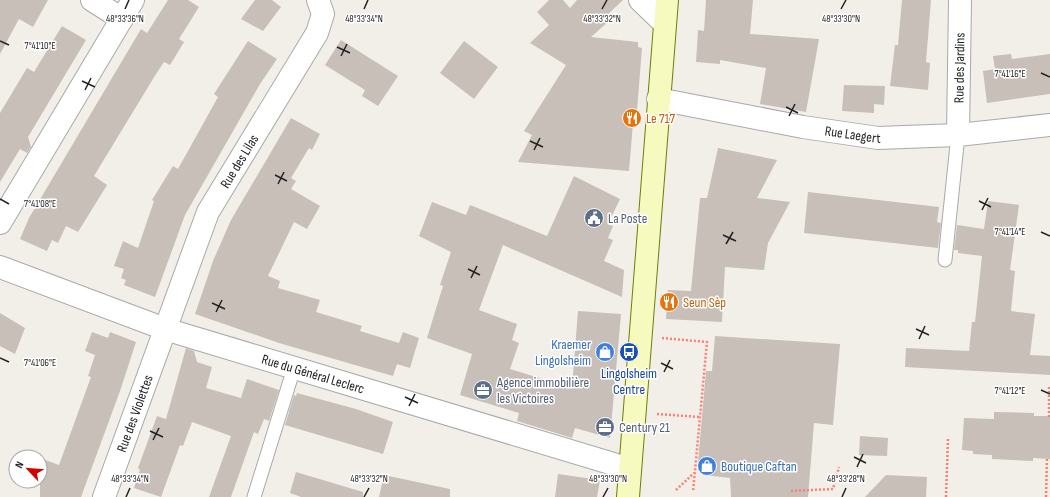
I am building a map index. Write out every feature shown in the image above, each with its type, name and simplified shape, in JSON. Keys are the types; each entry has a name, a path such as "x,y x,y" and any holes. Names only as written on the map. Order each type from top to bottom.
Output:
{"main road":[{"path":"628,497 667,0"}],"street":[{"path":"92,0 122,19"},
{"path":"0,223 133,0"},
{"name":"Rue des Lilas","path":"165,329 208,212 317,33 323,14 318,0"},
{"path":"640,0 665,24"},
{"name":"Rue des Jardins","path":"958,135 960,0"},
{"name":"Rue Laegert","path":"658,100 803,127 878,138 958,135 1050,125"},
{"name":"Rue du Général Leclerc","path":"0,267 165,329 630,469"},
{"name":"Rue des Violettes","path":"104,497 165,329"}],"lane":[{"path":"945,260 958,135"},
{"path":"254,497 294,368"}],"path":[{"path":"640,336 707,342 693,492"},
{"path":"1049,387 1049,416"},
{"path":"634,412 700,417"},
{"path":"946,497 948,440"},
{"path":"1046,497 1047,458"},
{"path":"791,491 833,489 838,467"},
{"path":"676,490 694,472"}],"building":[{"path":"0,0 48,0 33,27 19,19 0,54"},
{"path":"168,0 188,0 199,7 179,39 184,42 170,65 164,62 94,176 107,185 78,232 66,226 58,243 52,240 47,251 20,239 29,218 141,29 147,33"},
{"path":"255,0 272,0 281,7 263,31 241,19"},
{"path":"549,0 563,0 570,8 577,0 623,0 605,17 609,21 591,37 638,42 638,47 642,48 636,123 633,123 629,171 518,162 532,135 524,131 566,65 530,43 549,25 537,12"},
{"path":"706,0 753,0 750,34 819,39 806,112 760,104 766,68 720,60 720,64 696,62 698,30 704,31"},
{"path":"902,0 931,0 926,62 930,63 928,90 890,86 895,45 898,45"},
{"path":"62,26 86,40 28,137 31,147 27,153 20,149 0,182 0,113 27,68 34,72"},
{"path":"341,40 398,76 378,106 362,96 365,90 325,65"},
{"path":"248,41 277,59 260,84 185,215 155,297 124,285 126,280 121,278 124,269 114,266 123,241 138,248 154,201 152,200 173,166 178,169 218,97 214,94"},
{"path":"464,41 498,67 474,99 440,73"},
{"path":"1011,54 1012,59 1050,54 1050,94 987,103 983,71 995,69 993,56"},
{"path":"844,85 885,86 884,105 874,104 874,113 842,111"},
{"path":"291,118 320,134 312,150 309,148 291,178 296,181 291,189 320,206 307,229 294,222 268,276 280,281 278,288 320,300 316,312 362,326 360,331 399,343 403,332 419,338 410,368 397,364 393,376 279,343 195,314 213,261 231,220"},
{"path":"718,148 777,160 757,198 790,202 768,243 764,270 725,267 722,322 666,319 668,290 691,291 700,198 707,198"},
{"path":"574,176 620,199 608,224 613,226 608,238 613,240 604,261 624,270 622,297 503,245 479,310 517,324 512,340 519,343 510,369 572,388 578,311 621,314 610,438 575,428 572,438 517,421 519,413 460,395 472,354 427,338 443,286 440,285 451,252 419,236 432,202 466,215 470,205 547,236"},
{"path":"808,192 939,207 937,222 941,223 938,248 804,233"},
{"path":"988,201 1019,205 1010,270 1015,271 1011,311 1035,314 1030,355 1050,356 1050,375 905,367 906,348 969,351 972,322 975,322 982,256 958,253 958,250 954,250 957,225 984,229"},
{"path":"0,313 25,328 15,354 0,346"},
{"path":"92,332 108,338 110,332 136,342 120,391 81,497 40,497 40,489 48,489 48,461 59,465 91,377 88,376 95,355 85,351"},
{"path":"715,336 840,344 833,425 814,423 808,497 731,497 730,478 704,475 705,462 698,462 706,371 712,371"},
{"path":"186,348 194,351 197,362 212,367 206,388 241,398 247,379 279,390 269,421 264,419 258,434 254,432 231,497 209,497 231,436 192,422 183,446 180,445 161,497 134,488 140,470 138,468 157,416 166,419"},
{"path":"297,393 356,409 393,422 383,454 285,425 294,395 296,396"},
{"path":"994,412 1034,413 1034,416 1050,416 1050,459 1033,458 1033,461 992,459 992,455 973,454 973,451 962,450 964,418 994,419"},
{"path":"860,436 888,438 887,456 859,455"},
{"path":"296,472 363,492 363,497 301,497 290,493"},
{"path":"558,474 600,480 597,497 555,497"},
{"path":"384,475 450,489 450,497 379,497"},
{"path":"886,475 927,477 926,497 865,497"}],"place":[{"name":"Le 717","path":"632,118"},
{"name":"La Poste","path":"594,218"},
{"name":"Seun Sèp","path":"669,302"},
{"name":"Kraemer Lingolsheim","path":"605,352"},
{"name":"Lingolsheim Centre","path":"629,352"},
{"name":"Agence immobilière les Victoires","path":"483,390"},
{"name":"Century 21","path":"605,427"},
{"name":"Boutique Caftan","path":"707,466"}]}
